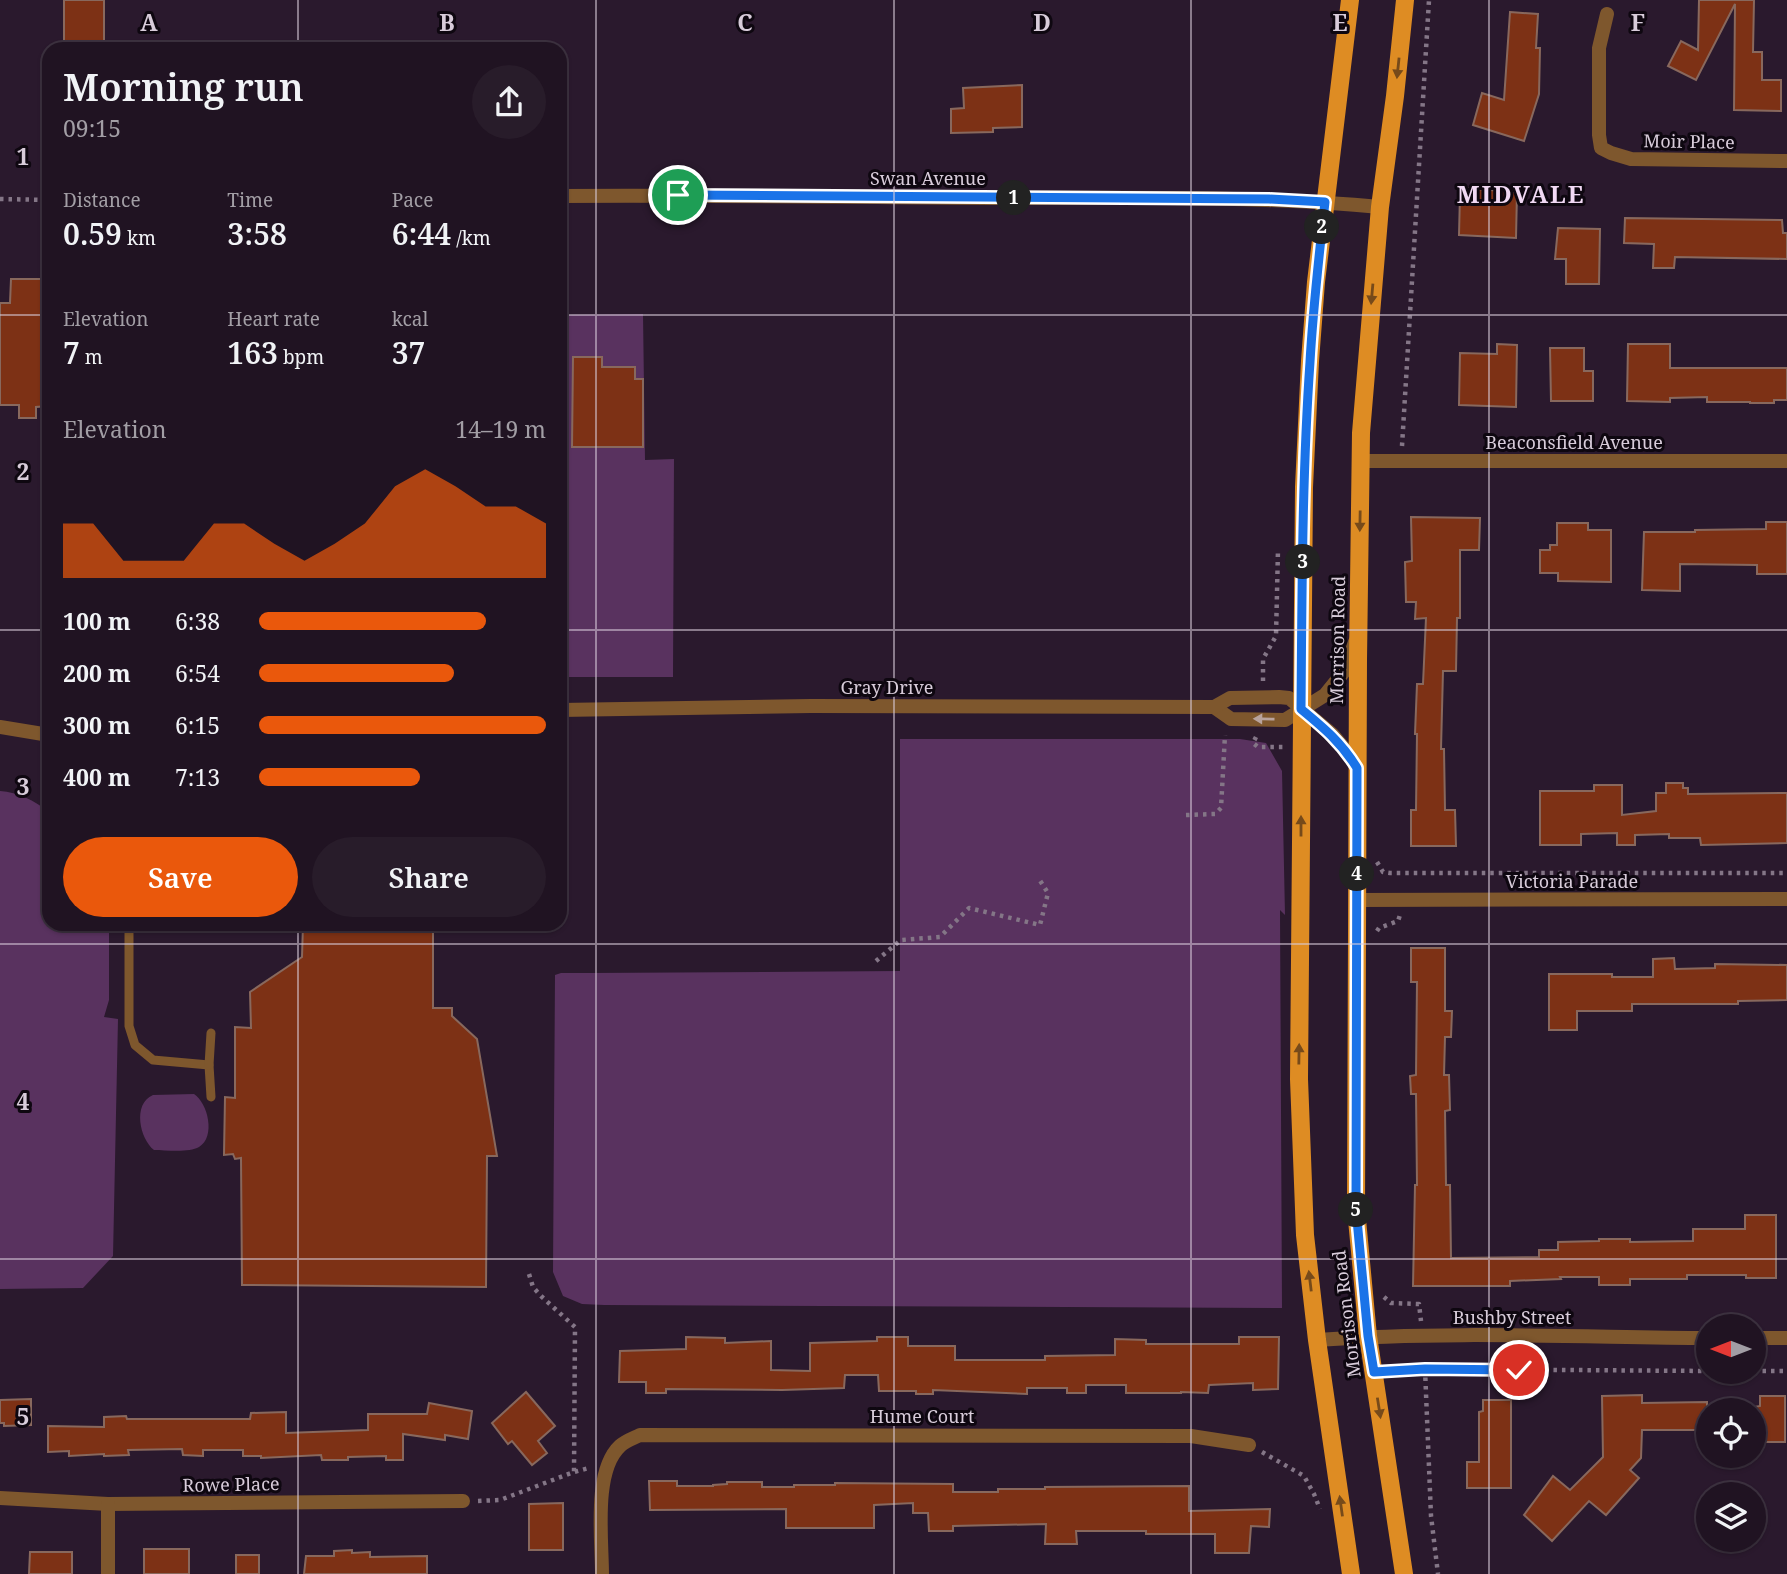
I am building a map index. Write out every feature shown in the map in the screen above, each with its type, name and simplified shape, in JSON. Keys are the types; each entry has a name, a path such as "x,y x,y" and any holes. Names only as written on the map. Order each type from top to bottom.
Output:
{"main road":[{"name":"Morrison Road","path":"1350,0 1316,282 1304,487 1299,1079 1305,1235 1317,1340 1351,1574"},
{"name":"Morrison Road","path":"1404,1574 1368,1336 1356,1209 1361,433 1380,207 1405,0"}],"street":[{"name":"Moir Place","path":"1608,14 1599,48 1601,148 1631,159 1787,161"},
{"name":"Swan Avenue","path":"567,196 1269,199 1380,207"},
{"name":"Beaconsfield Avenue","path":"1360,461 1787,461"},
{"name":"Gray Drive","path":"1214,707 1231,719 1285,720 1325,695 1346,669 1359,631"},
{"name":"Gray Drive","path":"567,710 811,706 1214,707 1230,698 1279,697 1289,698 1332,734 1357,768"},
{"path":"0,727 42,734"},
{"name":"Victoria Parade","path":"1357,900 1787,899"},
{"name":"Bushby Street","path":"1317,1340 1368,1336 1696,1338"},
{"path":"1766,1338 1787,1338"},
{"name":"Hume Court","path":"607,1464 621,1445 640,1435 658,1434 1191,1436 1249,1445"},
{"path":"602,1574 602,1488 607,1464"},
{"name":"Rowe Place","path":"0,1499 108,1504 463,1501"},
{"path":"108,1504 108,1574"}],"lane":[{"path":"129,931 129,1026 135,1045 153,1060 209,1065"},
{"path":"211,1097 209,1065 212,1033"}],"path":[{"path":"1401,461 1429,0"},
{"path":"0,199 42,200"},
{"path":"1186,815 1215,814 1221,808 1225,735"},
{"path":"1376,855 1377,864 1383,872 1390,873 1787,873"},
{"path":"876,961 901,940 940,937 969,908 1040,925 1048,893 1039,879"},
{"path":"1375,934 1379,928 1398,921 1402,900"},
{"path":"529,1274 533,1287 575,1327 575,1472"},
{"path":"1381,1295 1391,1303 1419,1304 1421,1336"},
{"path":"1374,1372 1425,1369 1696,1371"},
{"path":"1425,1369 1431,1516 1438,1574"},
{"path":"1766,1371 1787,1371"},
{"path":"1249,1445 1304,1476 1323,1516"},
{"path":"463,1501 500,1500 575,1472 607,1464"}],"shaded area":[{"path":"643,314 645,460 674,459 673,677 567,677 567,315"},
{"path":"900,739 1240,739 1266,743 1282,771 1285,915 1280,910 1282,1308 604,1305 582,1304 563,1296 553,1272 555,975 900,971"},
{"path":"0,791 13,793 42,807 42,931 109,931 109,1000 104,1017 118,1019 113,1256 83,1288 0,1289"},
{"path":"194,1094 203,1105 208,1120 209,1128 204,1142 189,1150 154,1150 145,1138 140,1122 140,1113 146,1099 153,1095"}],"building":[{"path":"64,0 104,0 104,42 64,42"},
{"path":"1699,0 1754,0 1753,52 1762,52 1762,80 1781,80 1781,111 1734,110 1735,4 1696,80 1668,66 1681,41 1698,50"},
{"path":"1510,12 1538,14 1536,48 1540,48 1539,94 1524,141 1473,125 1482,93 1504,100"},
{"path":"1022,85 1022,127 993,128 993,132 951,133 951,109 964,108 963,88"},
{"path":"1462,188 1517,192 1516,238 1459,235"},
{"path":"1625,218 1782,220 1783,233 1787,233 1787,259 1675,257 1674,268 1653,268 1654,244 1624,243"},
{"path":"1558,228 1600,229 1599,284 1566,284 1566,259 1555,259"},
{"path":"11,279 42,279 42,407 36,407 36,418 19,418 19,405 0,405 0,303 10,303"},
{"path":"1497,344 1517,345 1516,407 1459,405 1460,353 1497,354"},
{"path":"1628,344 1670,344 1670,368 1787,368 1787,400 1774,400 1774,403 1707,402 1707,397 1670,398 1670,402 1627,401"},
{"path":"1550,348 1584,348 1584,371 1593,371 1593,401 1551,401"},
{"path":"573,357 602,357 602,367 635,367 635,379 643,379 643,447 572,447"},
{"path":"1411,517 1480,518 1479,550 1460,550 1460,618 1457,618 1456,671 1443,671 1441,749 1444,749 1445,810 1455,810 1456,846 1411,846 1411,810 1416,810 1417,684 1423,684 1426,618 1415,619 1416,602 1406,602 1405,562 1412,561"},
{"path":"1766,522 1787,522 1787,574 1757,574 1757,565 1680,564 1680,591 1642,590 1644,532 1766,529"},
{"path":"1557,523 1588,523 1588,530 1611,530 1611,582 1558,581 1558,573 1540,573 1540,550 1550,550 1550,545 1557,545"},
{"path":"1666,783 1683,783 1683,788 1688,788 1688,794 1787,793 1787,843 1701,845 1700,838 1669,838 1669,834 1635,835 1635,845 1617,845 1617,833 1581,834 1581,845 1540,845 1540,791 1594,791 1594,785 1622,785 1622,815 1656,811 1656,793 1666,793"},
{"path":"303,931 433,931 433,1008 452,1008 452,1016 477,1039 497,1156 487,1156 486,1287 242,1285 241,1158 235,1159 233,1154 224,1155 225,1097 235,1098 235,1027 251,1028 250,992 302,957"},
{"path":"1411,948 1445,948 1445,1011 1452,1011 1451,1037 1445,1037 1444,1075 1449,1075 1450,1110 1445,1111 1451,1258 1539,1257 1539,1250 1558,1250 1558,1242 1599,1239 1630,1239 1630,1242 1693,1241 1693,1229 1745,1229 1745,1215 1776,1215 1776,1278 1687,1275 1687,1279 1630,1279 1630,1285 1599,1285 1599,1277 1560,1277 1561,1279 1510,1281 1510,1286 1413,1286 1417,1185 1416,1094 1411,1094 1410,1076 1416,1075 1417,982 1411,982"},
{"path":"1674,958 1675,969 1715,968 1715,964 1787,965 1787,1000 1738,1001 1738,1004 1632,1004 1632,1011 1577,1011 1577,1030 1549,1030 1549,974 1653,977 1653,959"},
{"path":"686,1337 725,1338 725,1343 771,1341 771,1370 810,1371 810,1343 877,1341 877,1337 908,1337 908,1346 955,1346 955,1360 1045,1360 1045,1356 1115,1355 1115,1339 1146,1340 1146,1344 1239,1344 1239,1337 1279,1337 1278,1389 1253,1390 1253,1383 1209,1385 1208,1393 1126,1393 1126,1385 1086,1385 1086,1393 1067,1393 1067,1388 1027,1388 1027,1394 933,1390 933,1394 916,1394 916,1391 879,1391 878,1375 845,1375 844,1388 666,1389 666,1393 646,1393 646,1382 619,1382 620,1351 686,1349"},
{"path":"526,1392 555,1426 538,1441 547,1453 532,1465 512,1441 508,1444 492,1423"},
{"path":"1642,1395 1642,1403 1696,1402 1696,1430 1642,1430 1641,1458 1630,1470 1639,1478 1606,1515 1589,1501 1552,1541 1524,1515 1553,1476 1570,1490 1603,1457 1602,1396"},
{"path":"1785,1396 1785,1442 1766,1442 1766,1398 1760,1398"},
{"path":"31,1399 31,1425 4,1426 4,1423 0,1423 0,1400"},
{"path":"1483,1400 1511,1400 1511,1488 1467,1488 1467,1462 1479,1462 1479,1412 1483,1411"},
{"path":"429,1403 472,1411 468,1439 445,1435 445,1440 403,1434 403,1460 386,1460 386,1456 322,1460 321,1455 261,1458 243,1456 243,1450 203,1450 203,1456 183,1455 182,1449 128,1450 129,1455 104,1456 69,1456 69,1451 48,1452 48,1426 104,1427 104,1417 250,1419 251,1413 286,1412 286,1433 368,1430 368,1414 427,1414"},
{"path":"649,1481 677,1481 677,1486 762,1482 762,1487 835,1483 953,1484 953,1492 998,1492 998,1489 1045,1487 1189,1486 1189,1511 1270,1509 1269,1527 1251,1526 1249,1553 1215,1553 1215,1534 1076,1531 1077,1544 1045,1544 1046,1524 953,1526 953,1531 929,1531 928,1513 913,1513 913,1503 874,1505 874,1528 786,1528 786,1509 650,1510"},
{"path":"563,1503 563,1550 529,1550 529,1504"},
{"path":"144,1549 189,1549 189,1574 144,1574"},
{"path":"352,1550 352,1553 370,1552 370,1557 427,1556 427,1574 304,1574 306,1556 334,1556 334,1551"},
{"path":"30,1552 72,1552 72,1574 29,1574"},
{"path":"236,1555 259,1555 259,1574 236,1574"}],"district":[{"name":"MIDVALE","path":"1521,193"}],"route":[{"path":"678,195 1269,199 1325,202 1310,362 1304,487 1301,709 1332,734 1357,768 1356,1209 1368,1336 1374,1372 1425,1369 1519,1370"}]}
